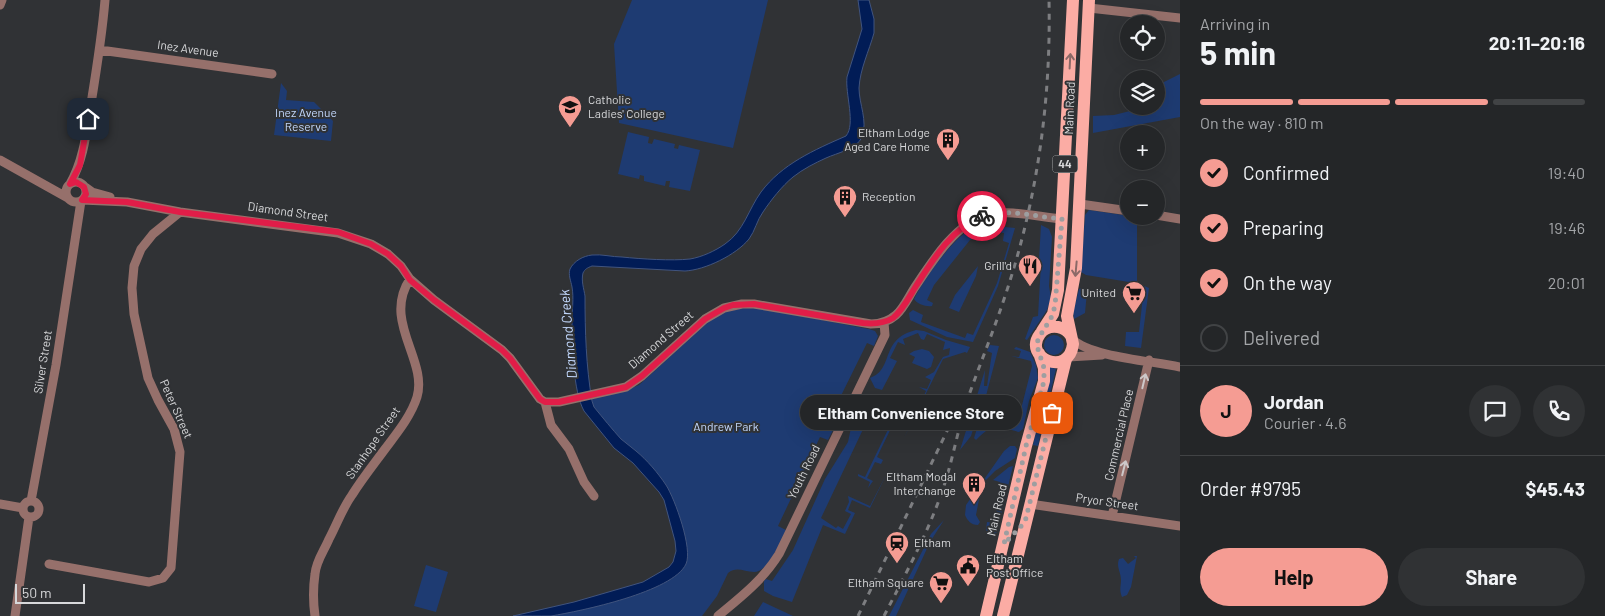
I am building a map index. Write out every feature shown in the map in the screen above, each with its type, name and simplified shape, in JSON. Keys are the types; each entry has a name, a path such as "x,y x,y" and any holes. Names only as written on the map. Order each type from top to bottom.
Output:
{"main road":[{"path":"1073,3 1089,4"},
{"name":"Main Road","path":"1041,333 1051,318 1055,306 1062,219 1073,3"},
{"name":"Main Road","path":"1071,338 1067,321 1076,268 1089,4"},
{"path":"1063,202 1080,204"},
{"path":"1062,219 1078,221"},
{"path":"1041,333 1047,328 1058,327 1066,330 1071,338"},
{"name":"44","path":"1039,353 1037,343 1041,333"},
{"name":"44","path":"1003,616 1038,468 1067,358 1072,349 1071,338"},
{"path":"1039,353 1045,360 1053,362 1067,358"},
{"name":"Main Road","path":"986,616 1026,446 1044,381 1044,368 1039,353"},
{"path":"1026,446 1038,468"},
{"path":"1004,544 1025,522"}],"street":[{"path":"0,5 2,0"},
{"path":"69,199 66,192 77,171 83,153 100,50 105,0"},
{"path":"1089,4 1180,18"},
{"name":"Inez Avenue","path":"100,50 272,74"},
{"path":"0,160 75,202 81,200 86,194 83,186 83,153"},
{"path":"42,183 53,186 69,185 76,182 83,186"},
{"name":"Diamond Street","path":"83,186 92,192 127,202 180,212 338,232 371,244 401,266 410,280 434,300 502,350 540,399 545,402 559,402 613,391 632,383 705,319 715,312 733,305 764,305 863,323 878,324 884,322"},
{"name":"Silver Street","path":"69,199 73,206 76,226"},
{"name":"Diamond Street","path":"81,200 127,202"},
{"name":"Silver Street","path":"31,501 56,365 81,200"},
{"path":"1080,204 1120,210"},
{"name":"Peter Street","path":"49,564 149,582 163,578 171,568 180,452 174,429 148,378 134,314 132,288 134,266 141,249 153,234 180,212"},
{"path":"884,322 902,309 925,272 951,239 978,218 992,214 1007,213 1062,219"},
{"path":"1165,216 1180,219"},
{"name":"Stanhope Street","path":"315,616 315,573 318,561 351,496 407,418 417,396 419,385 417,372 403,326 400,305 403,291 410,280"},
{"name":"Youth Road","path":"718,616 769,570 779,554 885,335 884,322"},
{"path":"1071,338 1084,347 1107,354 1180,367"},
{"path":"1067,358 1107,354"},
{"name":"Commercial Place","path":"1112,516 1149,360"},
{"path":"545,402 551,425 569,449 584,482 594,496"},
{"path":"31,501 36,503 39,510 37,515 29,517 23,513 22,508 26,502 31,501"},
{"path":"0,504 22,508"},
{"name":"Pryor Street","path":"1030,504 1180,526"},
{"path":"15,616 29,517"}],"green space":[{"path":"632,0 768,0 733,148 619,123 614,44"},
{"path":"1180,74 1180,117 1136,125 1120,125 1120,128 1093,133 1093,116 1120,114 1165,115 1165,82"},
{"name":"Inez Avenue Reserve","path":"281,83 287,91 286,100 314,102 333,121 331,141 274,135"},
{"path":"628,132 649,137 648,143 652,144 654,139 675,144 674,148 678,149 679,145 700,150 690,191 669,187 670,181 666,181 665,186 644,181 644,176 640,175 639,179 618,174"},
{"path":"1089,210 1120,215 1120,225 1137,225 1137,283 1149,288 1141,348 1125,346 1126,332 1139,332 1143,296 1136,296 1135,283 1086,275 1081,272 1085,215"},
{"path":"991,222 993,229 1015,228 998,286 973,342 947,337 910,320 909,313 913,310 923,315 921,322 965,338 967,333 973,335 997,283 1009,243 1003,241 1004,233 990,231 970,240 934,285 927,300 933,303 932,306 922,305 914,299 924,281 954,243 969,230"},
{"path":"1041,225 1049,229 1052,237 1049,286 1051,298 1047,310 1027,340 1025,339 1033,317 1038,316"},
{"path":"978,266 976,276 959,312 949,308 955,295"},
{"path":"1082,288 1087,292 1085,313 1074,319 1073,312 1079,289"},
{"name":"Andrew Park","path":"759,308 869,329 875,331 878,336 874,346 867,343 830,418 837,422 828,440 820,437 778,526 786,530 769,562 759,571 738,570 728,573 717,596 702,616 535,616 634,591 680,562 669,502 586,399 624,391 639,385 710,320 725,311"},
{"path":"916,330 970,347 967,353 943,359 904,438 926,391 919,387 927,389 931,380 925,377 934,372 943,357 949,355 950,348 943,350 945,342 927,334 924,340 921,339 918,333 903,339 905,345 898,342 890,358 897,361 882,390 875,388 870,378 878,374 883,368 897,340 904,334"},
{"path":"1054,335 1061,338 1064,345 1061,352 1054,355 1047,352 1044,345 1047,338"},
{"path":"990,345 999,346 981,415 1018,421 1032,366 1031,361 1011,356 1019,357 1021,351 1014,349 1016,347 1030,352 1036,365 1038,378 1029,401 1023,429 1019,432 1000,427 991,428 976,440 974,438 980,419 977,417 971,436 960,450 985,370 984,386 987,386 992,353 987,351"},
{"path":"922,349 929,351 934,357 931,367 927,369 912,363 915,357 909,354"},
{"path":"1050,367 1056,369 1038,446 1033,445"},
{"path":"870,398 881,402 882,406 875,404 821,518 836,528 838,526 843,529 851,514 845,511 849,502 848,496 870,506 886,475 870,508 852,500 848,510 855,513 845,534 823,525 792,602 773,596 764,591 764,581 766,579 772,581 793,550 825,479 848,442 852,423 859,414 859,401"},
{"path":"893,408 903,413 901,422 895,420 877,457 883,460 881,464 875,462 867,478 873,481 868,488 870,482 858,476 858,474 865,477 896,413 890,410"},
{"path":"1010,446 1015,446 1017,449 1015,458 995,471 982,484 976,515 980,522 978,525 973,524 965,515 966,505 1004,451"},
{"path":"1013,466 997,532 994,535 989,534 986,530 987,522 995,523 1000,482 993,480"},
{"path":"944,520 930,542 896,616 889,616 931,534"},
{"path":"1134,556 1137,556 1131,587 1127,595 1122,597 1119,559 1123,558 1128,564 1136,558"},
{"path":"426,565 448,572 436,612 414,606"},
{"path":"763,602 793,616 754,616"}],"shaded area":[{"path":"858,0 869,0 874,19 874,33 860,81 859,94 863,112 864,131 856,145 818,162 793,177 766,207 749,239 736,251 720,261 702,268 685,271 592,266 583,273 587,362 594,407 621,439 656,471 666,485 674,501 685,536 688,557 686,564 678,574 664,583 625,599 551,616 513,616 574,602 643,582 669,567 673,562 676,551 664,500 659,492 633,463 614,448 584,411 580,402 574,368 573,295 569,276 570,269 579,259 592,255 683,260 695,258 713,251 725,244 737,233 756,199 769,182 779,173 811,152 846,136 850,124 847,77 862,29"}],"railway":[{"path":"884,616 916,554 947,478 968,398 1003,301 1018,252 1035,181 1045,109 1048,73 1049,0"},
{"path":"858,616 961,402"}],"way so far":[{"path":"982,216 1007,213 1062,219 1058,290 1055,306 1051,318 1039,336 1037,343 1044,368 1044,381 1026,446 1004,544 1025,522 1052,413"}],"place":[{"name":"Catholic Ladies' College","path":"570,128"},
{"name":"Eltham Lodge Aged Care Home","path":"948,161"},
{"name":"Reception","path":"845,218"},
{"name":"Grill'd","path":"1030,287"},
{"name":"United","path":"1134,314"},
{"name":"Eltham Convenience Store","path":"1052,413"},
{"name":"Eltham Modal Interchange","path":"974,505"},
{"name":"Eltham","path":"897,564"},
{"name":"Eltham Post Office","path":"968,587"},
{"name":"Eltham Square","path":"941,604"}],"route":[{"path":"88,119 80,165 70,184 76,182 82,184 86,194 82,200 127,202 180,212 338,232 371,244 388,254 401,266 410,280 434,300 502,350 540,399 551,403 626,387 642,376 705,319 715,312 733,305 764,305 851,322 871,324 890,320 902,309 934,259 951,239 971,222 982,216"}],"water label":[{"name":"Diamond Creek","path":"568,334"}]}
